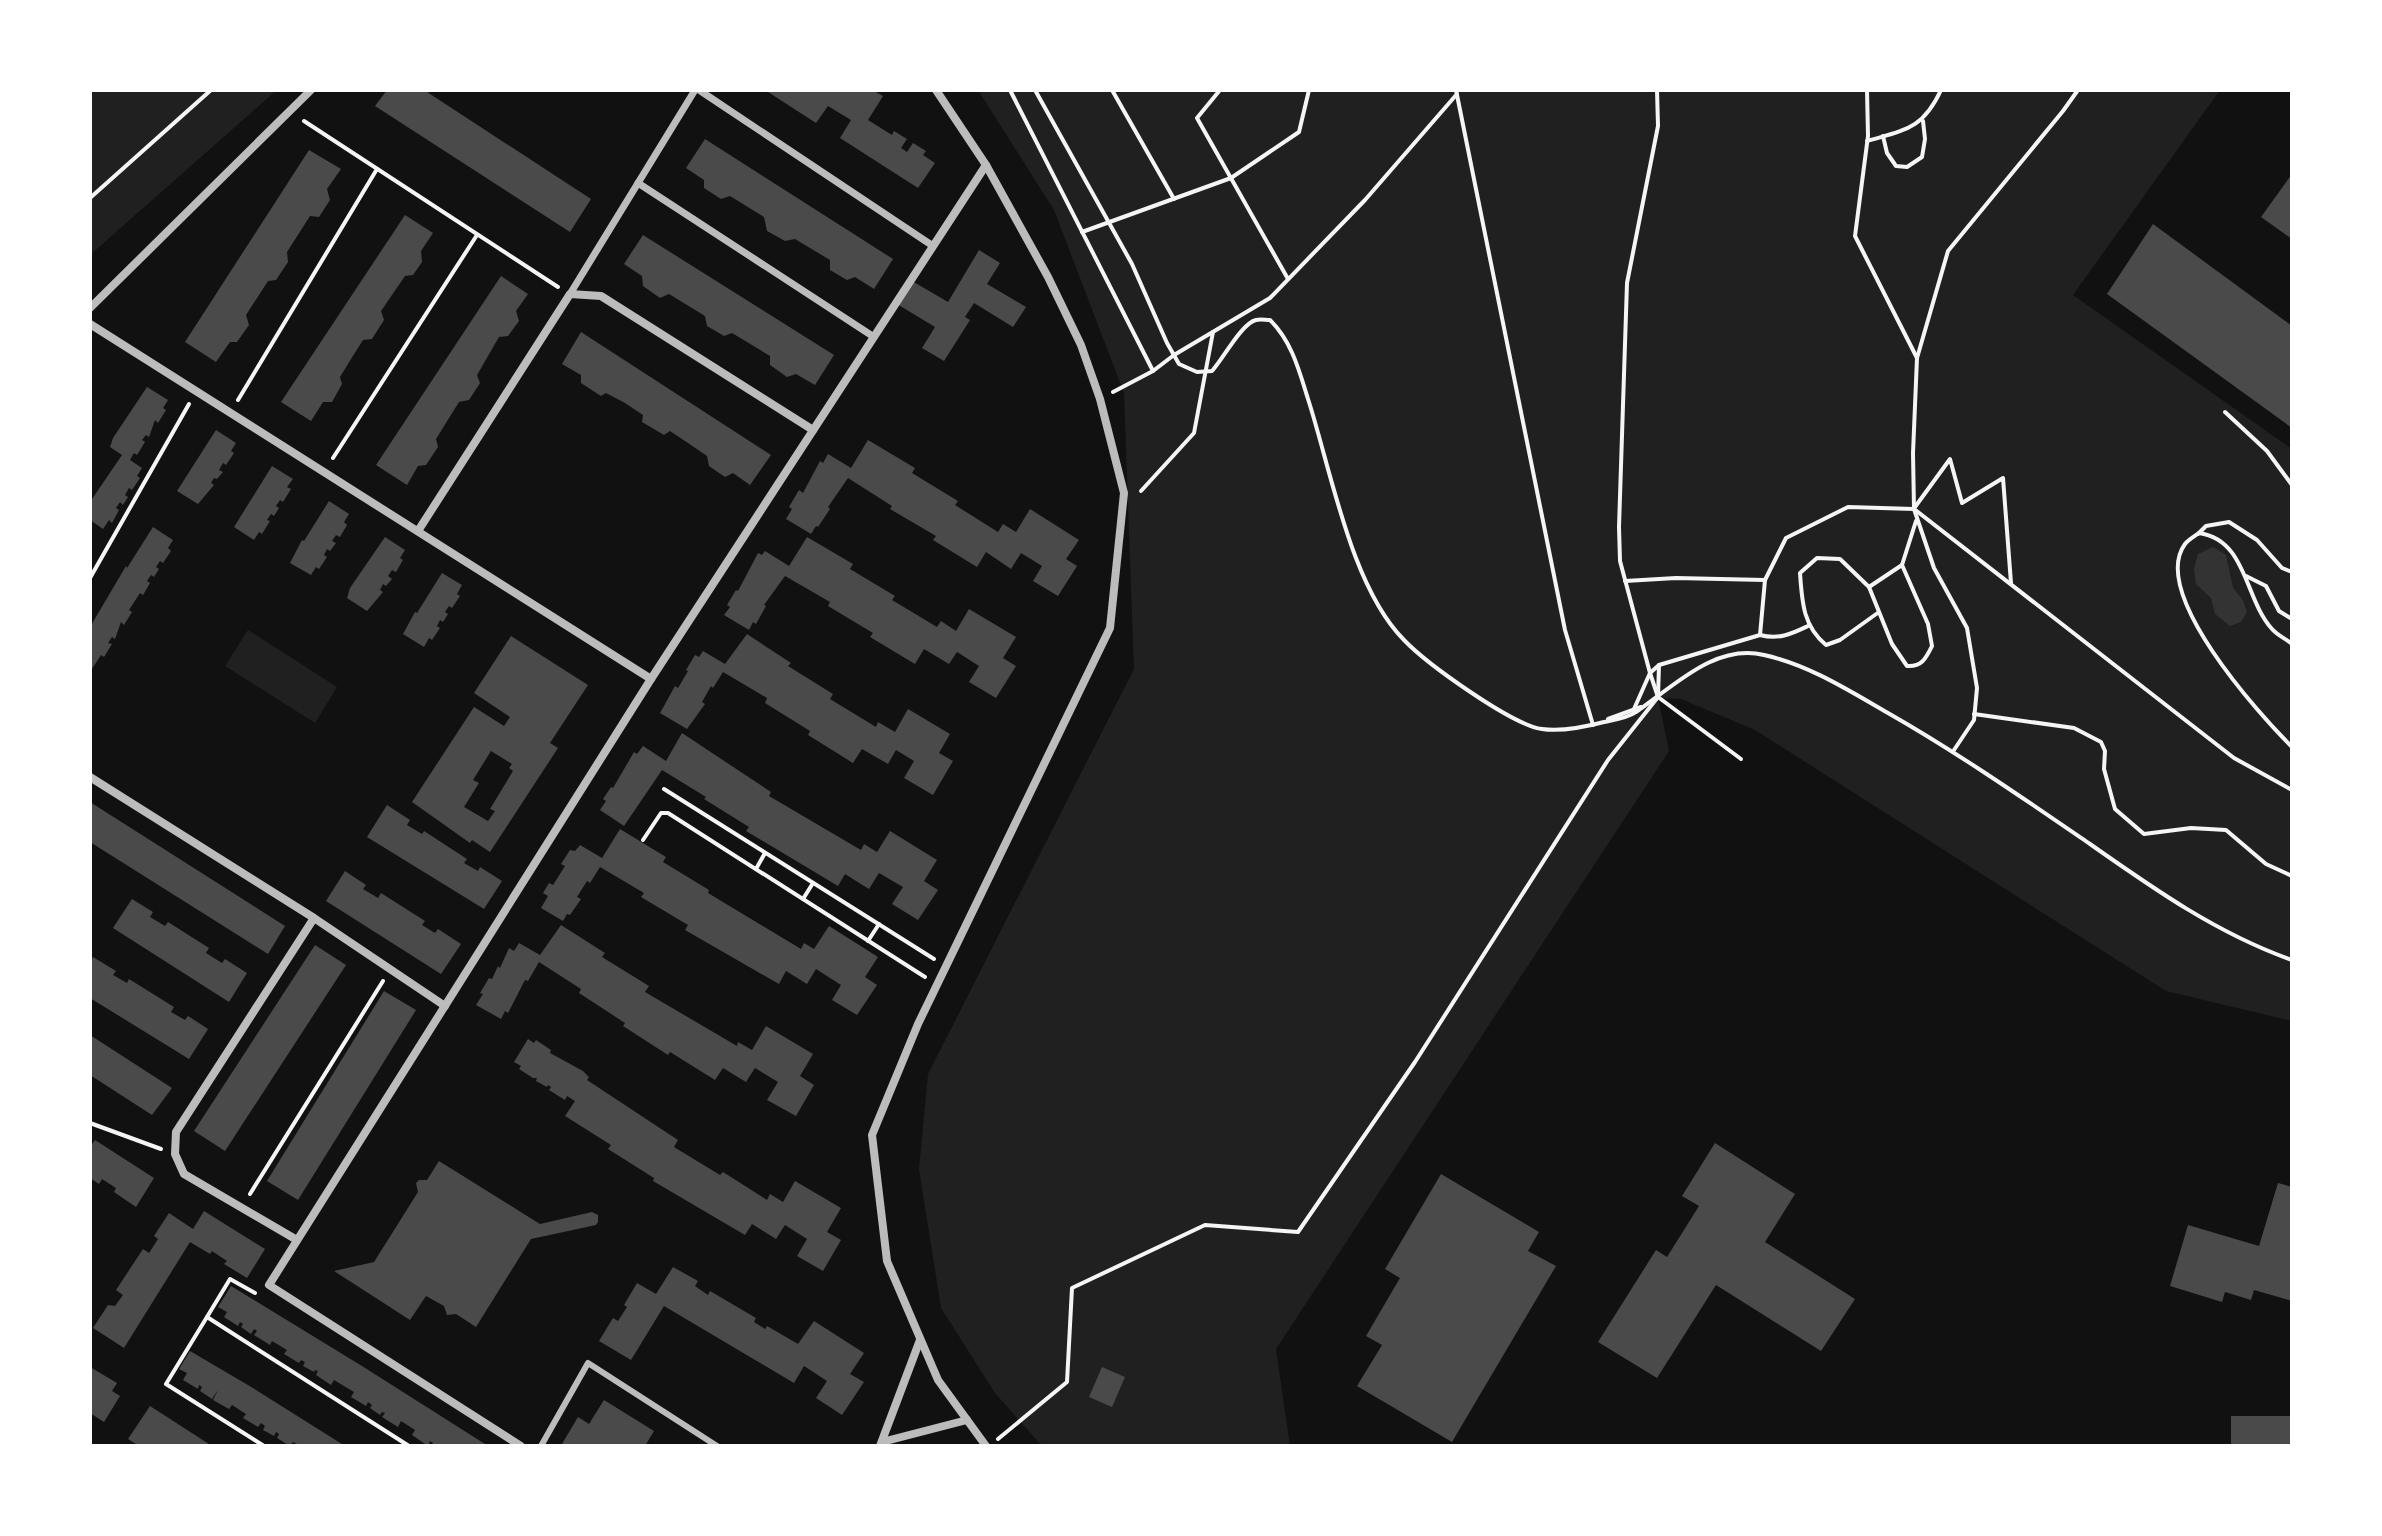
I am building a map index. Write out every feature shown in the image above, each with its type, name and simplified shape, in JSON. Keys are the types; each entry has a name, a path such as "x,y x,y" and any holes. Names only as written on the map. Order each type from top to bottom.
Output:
{"street":[{"path":"90,308 311,90"},
{"path":"418,531 697,90 933,246"},
{"path":"936,90 986,165 1081,345 1100,399 1124,493 1110,628 918,1024 872,1135 887,1261 938,1380 988,1446"},
{"path":"521,1446 269,1285 651,679 986,165"},
{"path":"638,183 874,337"},
{"path":"570,294 601,296 813,430"},
{"path":"90,324 651,679"},
{"path":"90,777 314,918 445,1006"},
{"path":"297,1240 184,1174 175,1154 176,1132 314,918"},
{"path":"881,1444 920,1340"},
{"path":"881,1444 967,1420"}],"lane":[{"path":"541,1446 588,1363 717,1446"}],"path":[{"path":"90,198 211,90"},
{"path":"1010,90 1153,371"},
{"path":"1035,90 1132,264 1179,364 1197,372 1212,371 1243,328 1255,320 1270,320 1290,344 1345,527 1378,605 1403,639 1462,686 1540,729 1592,725 1634,712 1691,672 1728,654 1758,653 1809,670 1954,750 2169,899 2251,946 2292,960"},
{"path":"1112,90 1174,199"},
{"path":"1220,90 1197,118 1288,279"},
{"path":"1082,232 1231,178 1299,132 1309,90"},
{"path":"1657,90 1658,126 1627,283 1620,561 1658,697 1741,759"},
{"path":"1867,90 1867,141 1855,236 1917,358"},
{"path":"1883,136 1890,160 1896,166 1907,167 1922,157 1925,139 1923,121 1941,90"},
{"path":"1954,750 1974,720 1977,688 1967,628 1934,568 1914,509 1917,358 1948,251 2078,90"},
{"path":"1100,399 1153,371 1174,355 1270,298 1365,200 1456,92"},
{"path":"1456,92 1565,630 1592,725"},
{"path":"290,111 570,294"},
{"path":"1867,141 1923,121"},
{"path":"230,412 377,169"},
{"path":"325,472 477,235"},
{"path":"1122,510 1194,433 1213,332"},
{"path":"90,578 196,391"},
{"path":"2225,412 2267,451 2292,485"},
{"path":"1914,509 1950,459 1962,503 2003,478 2012,584"},
{"path":"1760,635 1765,580 1786,538 1848,507 1914,509 2234,758 2292,790"},
{"path":"1869,587 1902,565 1917,518"},
{"path":"2190,541 2206,526 2229,522 2257,540 2282,568 2292,572"},
{"path":"2292,644 2271,628 2235,553 2216,535 2199,533 2184,545 2178,568 2182,598 2195,626 2232,680 2292,747"},
{"path":"1879,612 1840,640 1826,645 1808,626 1803,610 1800,573 1817,558 1840,559 1869,587 1892,644 1907,666 1914,666 1924,661 1932,646 1928,624 1902,565"},
{"path":"2244,575 2266,586 2279,611 2292,619"},
{"path":"1625,581 1676,578 1765,580"},
{"path":"1634,712 1650,673 1659,665 1760,635 1772,638 1787,636 1808,626"},
{"path":"988,1446 1067,1382 1072,1288 1205,1225 1298,1232 1415,1062 1608,760 1658,697 1659,665"},
{"path":"1974,714 2074,728 2088,735 2101,742 2105,751 2104,769 2115,809 2144,834 2191,828 2226,830 2266,864 2292,876"},
{"path":"664,789 946,966"},
{"path":"643,840 661,813 668,813 937,984"},
{"path":"756,869 765,853"},
{"path":"803,899 813,883"},
{"path":"868,941 879,924"},
{"path":"241,1207 390,969"},
{"path":"90,1123 175,1154"},
{"path":"264,1446 166,1384 230,1279 261,1297 269,1285"},
{"path":"207,1317 409,1446"}],"shaded area":[{"path":"90,90 277,90 90,255"},
{"path":"978,90 2220,90 2073,295 2292,449 2292,1021 2166,991 1755,730 1681,699 1658,698 1669,751 1276,1349 1290,1446 1042,1446 995,1393 941,1308 919,1169 928,1074 1134,669 1124,393 1054,210"},
{"path":"2213,547 2226,555 2233,588 2243,600 2247,612 2241,622 2230,626 2215,614 2211,598 2196,584 2194,569 2198,554"},
{"path":"248,630 337,687 315,723 225,666"}],"building":[{"path":"387,90 424,90 591,199 570,232 375,106"},
{"path":"765,90 872,90 883,96 868,120 892,135 894,131 907,139 901,148 907,152 913,143 926,151 923,155 935,163 918,188 840,138 851,120 828,106 816,123"},
{"path":"705,139 893,259 874,289 855,277 847,280 830,270 830,260 795,239 785,241 767,231 764,217 730,196 721,199 704,188 704,180 686,168"},
{"path":"309,150 341,169 327,189 330,200 319,217 310,216 287,252 288,262 276,280 268,281 246,315 249,325 237,342 230,342 216,362 185,342"},
{"path":"2292,174 2292,239 2261,217"},
{"path":"405,215 433,233 421,251 422,262 413,275 405,276 381,311 384,320 372,339 363,340 340,377 342,384 332,402 323,402 311,421 281,402"},
{"path":"2153,224 2292,326 2292,428 2107,294"},
{"path":"643,235 834,355 815,385 796,374 787,377 770,365 770,356 732,333 724,336 707,326 705,316 669,294 660,298 643,286 642,276 624,264"},
{"path":"979,250 1000,263 987,284 1026,307 1013,327 974,303 965,317 970,320 944,361 922,348 935,327 897,304 912,281 948,302"},
{"path":"501,276 528,294 516,311 519,321 508,336 499,337 477,375 480,383 469,400 459,402 436,439 438,447 426,465 418,466 407,485 376,465"},
{"path":"581,332 771,455 750,485 733,473 725,477 709,466 707,456 670,431 664,435 642,422 643,415 625,403 606,393 601,396 581,383 581,375 562,364"},
{"path":"147,387 168,400 163,408 166,410 158,423 155,420 149,437 146,435 137,455 134,453 130,460 142,468 137,476 140,478 132,490 129,488 123,505 120,502 116,508 119,510 112,523 109,520 103,529 90,520 90,502 122,455 110,447 113,438"},
{"path":"216,430 236,443 231,451 234,453 226,465 223,463 219,470 223,472 217,479 214,478 211,483 214,485 198,504 177,491"},
{"path":"868,440 915,468 912,473 958,501 955,505 998,532 1003,524 1016,532 1030,509 1079,540 1066,559 1077,566 1058,596 1033,581 1042,566 1021,553 1011,569 986,552 977,567 933,540 936,536 890,509 892,506 848,478 811,534 786,519 792,509 789,507 799,490 803,493 820,461 823,463 828,454 851,468"},
{"path":"272,466 293,479 287,487 291,489 283,502 280,500 276,506 279,508 267,520 270,521 262,534 259,532 254,540 234,527"},
{"path":"329,501 349,514 344,522 347,525 340,537 336,535 332,541 336,543 330,551 327,549 324,555 327,557 311,575 290,563"},
{"path":"153,527 173,540 168,548 171,551 163,563 160,561 156,567 159,569 147,581 150,583 129,610 132,612 124,625 121,622 115,639 112,637 108,643 112,644 104,657 101,655 90,672 90,627"},
{"path":"385,537 405,550 400,558 403,560 396,572 392,570 388,576 392,579 386,586 383,584 380,590 383,592 367,611 347,598 350,588"},
{"path":"807,537 853,564 850,569 895,596 892,600 937,627 941,621 956,631 969,609 1016,637 1003,658 1016,666 996,698 969,682 979,666 957,652 949,664 924,649 915,664 870,637 873,633 828,606 830,602 785,576 764,605 756,624 753,622 749,630 724,615 758,553 762,555 765,551 789,566"},
{"path":"442,573 462,585 457,594 460,596 452,608 449,606 445,612 448,614 437,626 440,628 424,647 403,634"},
{"path":"747,634 791,663 788,666 833,694 830,699 876,727 878,722 895,732 908,709 950,734 939,753 953,761 933,795 904,778 914,761 896,750 888,764 862,749 853,763 765,703 767,698 723,672 713,688 711,686 702,702 705,704 687,729 660,713 675,686 678,688 695,655 699,657 703,651 725,664"},
{"path":"511,636 588,685 550,743 558,748 490,852 472,840 470,843 412,802 474,707 504,726 510,717 474,693","holes":["491,751 512,764 509,768 513,771 490,809 495,811 488,821 464,807 479,783 473,780"]},
{"path":"682,733 771,792 769,796 861,850 864,844 877,852 890,831 937,860 924,881 938,890 918,920 892,904 903,887 879,873 869,889 845,874 838,886 746,831 749,827 662,770 624,826 600,810 606,801 603,799 634,752 637,754 643,746 666,761"},
{"path":"90,802 285,926 268,954 90,842"},
{"path":"387,805 410,820 407,825 422,834 424,831 467,859 464,863 478,871 480,867 502,881 484,909 367,837"},
{"path":"620,829 666,857 663,862 709,890 708,893 801,949 804,943 814,949 829,926 878,957 865,977 877,985 857,1015 832,1000 841,985 816,969 807,984 786,971 779,984 685,930 688,925 641,897 644,893 600,867 590,883 587,881 577,897 581,899 563,921 541,908 548,896 543,893 549,883 553,885 565,866 561,864 570,850 575,851 580,845 602,858"},
{"path":"345,871 366,885 363,889 378,898 381,893 425,921 422,925 435,933 438,929 461,944 441,974 326,901"},
{"path":"132,899 153,912 150,917 165,926 168,922 209,948 206,953 222,963 225,959 247,973 229,1002 113,928"},
{"path":"561,925 605,953 602,957 649,986 645,992 737,1046 738,1042 752,1050 766,1026 813,1054 800,1076 814,1085 796,1116 767,1100 778,1082 755,1068 746,1082 723,1068 715,1080 623,1026 625,1023 579,993 581,989 539,962 528,981 525,980 508,1013 505,1011 501,1019 476,1005 483,994 480,993 498,966 500,968 509,948 514,951 519,943 540,955"},
{"path":"315,945 346,965 225,1151 194,1131"},
{"path":"93,957 116,971 113,975 127,983 129,979 174,1007 171,1012 185,1020 188,1016 208,1029 189,1059 90,998 90,962"},
{"path":"384,991 416,1010 298,1200 267,1181"},
{"path":"90,1035 172,1088 152,1115 90,1075"},
{"path":"528,1039 534,1043 536,1040 551,1050 550,1053 583,1071 589,1077 587,1080 678,1140 674,1147 720,1175 723,1172 767,1200 770,1194 783,1202 795,1181 841,1208 827,1232 841,1240 823,1271 797,1256 807,1239 785,1225 776,1239 752,1224 745,1235 653,1181 654,1178 608,1149 611,1145 565,1116 575,1101 567,1096 565,1100 549,1090 551,1087 536,1081 537,1078 519,1069 521,1066 514,1062"},
{"path":"95,1140 154,1178 136,1207 114,1192 116,1188 102,1179 99,1184 90,1178 90,1147"},
{"path":"1715,1143 1795,1194 1765,1242 1855,1299 1821,1351 1716,1285 1657,1378 1598,1342 1656,1250 1667,1257 1699,1206 1682,1196"},
{"path":"439,1161 540,1224 592,1212 598,1215 598,1222 596,1225 531,1239 476,1327 456,1314 447,1315 444,1306 426,1296 410,1320 334,1271 374,1262 418,1192 416,1183 427,1180"},
{"path":"1441,1174 1539,1232 1528,1251 1556,1266 1452,1442 1357,1386 1382,1345 1366,1336 1400,1278 1385,1269"},
{"path":"2278,1183 2292,1187 2292,1301 2254,1290 2251,1300 2225,1292 2222,1302 2170,1286 2188,1225 2259,1246"},
{"path":"204,1211 265,1249 247,1278 224,1264 227,1261 212,1251 210,1254 190,1242 124,1348 93,1328 108,1305 115,1306 123,1295 116,1290 143,1249 149,1253 158,1239 154,1236 169,1213 193,1229"},
{"path":"673,1267 698,1281 695,1286 708,1295 710,1291 756,1318 754,1322 765,1329 767,1326 798,1344 814,1321 864,1353 850,1374 864,1382 842,1415 816,1398 827,1381 804,1366 794,1383 664,1306 631,1360 599,1341 613,1318 618,1321 637,1283 656,1294"},
{"path":"231,1286 485,1444 431,1446 433,1443 430,1441 428,1446 412,1435 415,1430 401,1421 398,1427 382,1417 385,1413 380,1415 370,1408 372,1405 368,1402 366,1406 351,1397 354,1392 334,1380 331,1385 316,1375 318,1371 303,1366 305,1362 301,1360 299,1363 284,1354 287,1350 272,1341 270,1345 254,1335 257,1331 254,1329 251,1334 241,1327 243,1324 240,1322 238,1326 224,1317 227,1312 218,1307"},
{"path":"190,1351 345,1446 300,1446 293,1442 290,1446 277,1438 279,1434 276,1432 274,1436 263,1430 265,1426 261,1423 258,1427 243,1418 246,1414 232,1405 229,1409 213,1400 218,1390 212,1399 200,1391 202,1387 199,1385 198,1389 183,1380 187,1373 179,1369"},
{"path":"90,1367 117,1383 112,1391 120,1396 104,1422 90,1413"},
{"path":"1102,1367 1125,1377 1112,1407 1089,1397"},
{"path":"604,1400 654,1431 645,1446 562,1444 578,1417 589,1424"},
{"path":"150,1406 212,1446 139,1446 128,1439"},
{"path":"2231,1416 2292,1416 2292,1446 2231,1446"}]}
